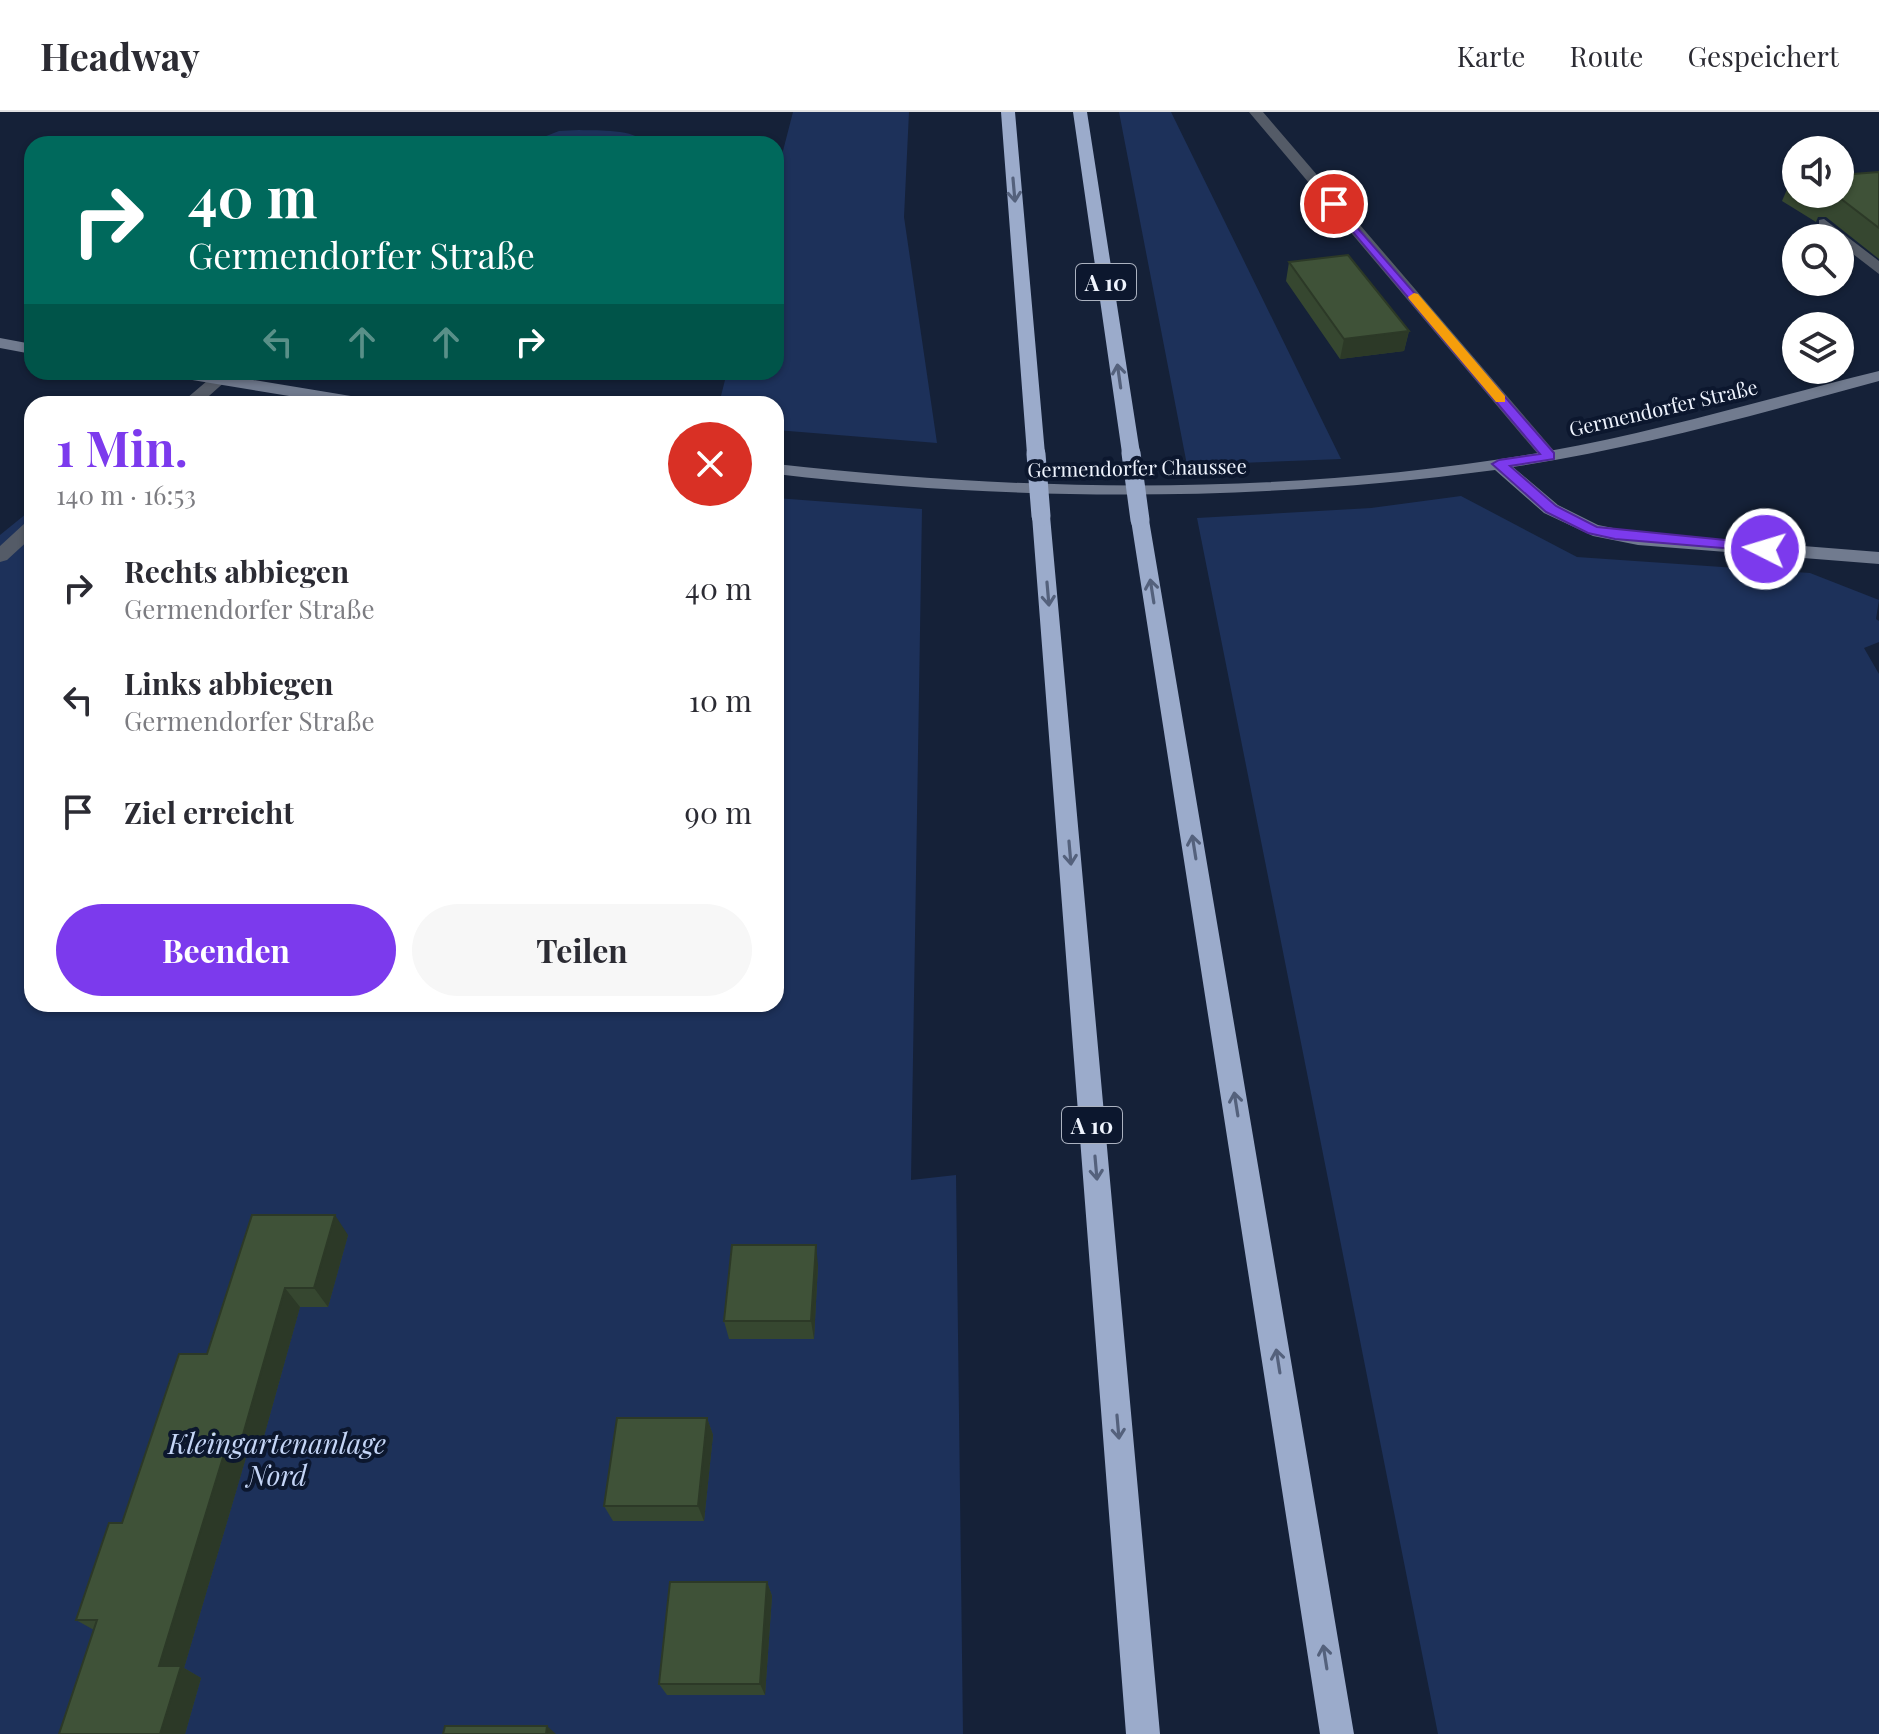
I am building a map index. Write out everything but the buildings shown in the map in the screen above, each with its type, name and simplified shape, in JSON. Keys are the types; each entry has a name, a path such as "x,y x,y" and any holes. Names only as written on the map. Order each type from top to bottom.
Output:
{"highway":[{"name":"A 10","path":"1008,112 1143,1734"},
{"name":"A 10","path":"1080,112 1140,520 1337,1734"}],"main road":[{"path":"0,343 24,348"},
{"name":"Germendorfer Straße","path":"1499,464 1691,425 1879,376"},
{"path":"226,380 321,396"},
{"path":"1499,464 1551,509 1593,530 1638,539 1879,558"},
{"name":"Germendorfer Chaussee","path":"784,470 923,484 1091,493 1168,492 1330,482 1499,464"}],"street":[{"name":"Germendorfer Straße","path":"1256,112 1549,456"},
{"path":"1824,223 1879,269"},
{"path":"199,396 219,380"},
{"path":"0,556 24,534"}],"green space":[{"path":"793,112 909,112 904,217 937,443 784,431 784,396 721,396 725,380 784,380 784,147"},
{"path":"1119,112 1171,112 1341,459 1187,465"},
{"path":"559,131 606,131 635,136 546,136"},
{"path":"1461,496 1577,557 1810,573 1879,600 1876,619 1879,621 1879,642 1864,648 1879,674 1879,1734 1438,1734 1197,518 1371,508"},
{"name":"Kleingartenanlage Nord","path":"784,499 922,509 911,1180 956,1175 963,1734 0,1734 0,535 24,516 24,1012 784,1012"}],"slow traffic":[{"path":"1414,297 1501,399"}],"route":[{"path":"1334,204 1549,456 1499,464 1551,509 1593,530 1615,535 1765,549"}]}
